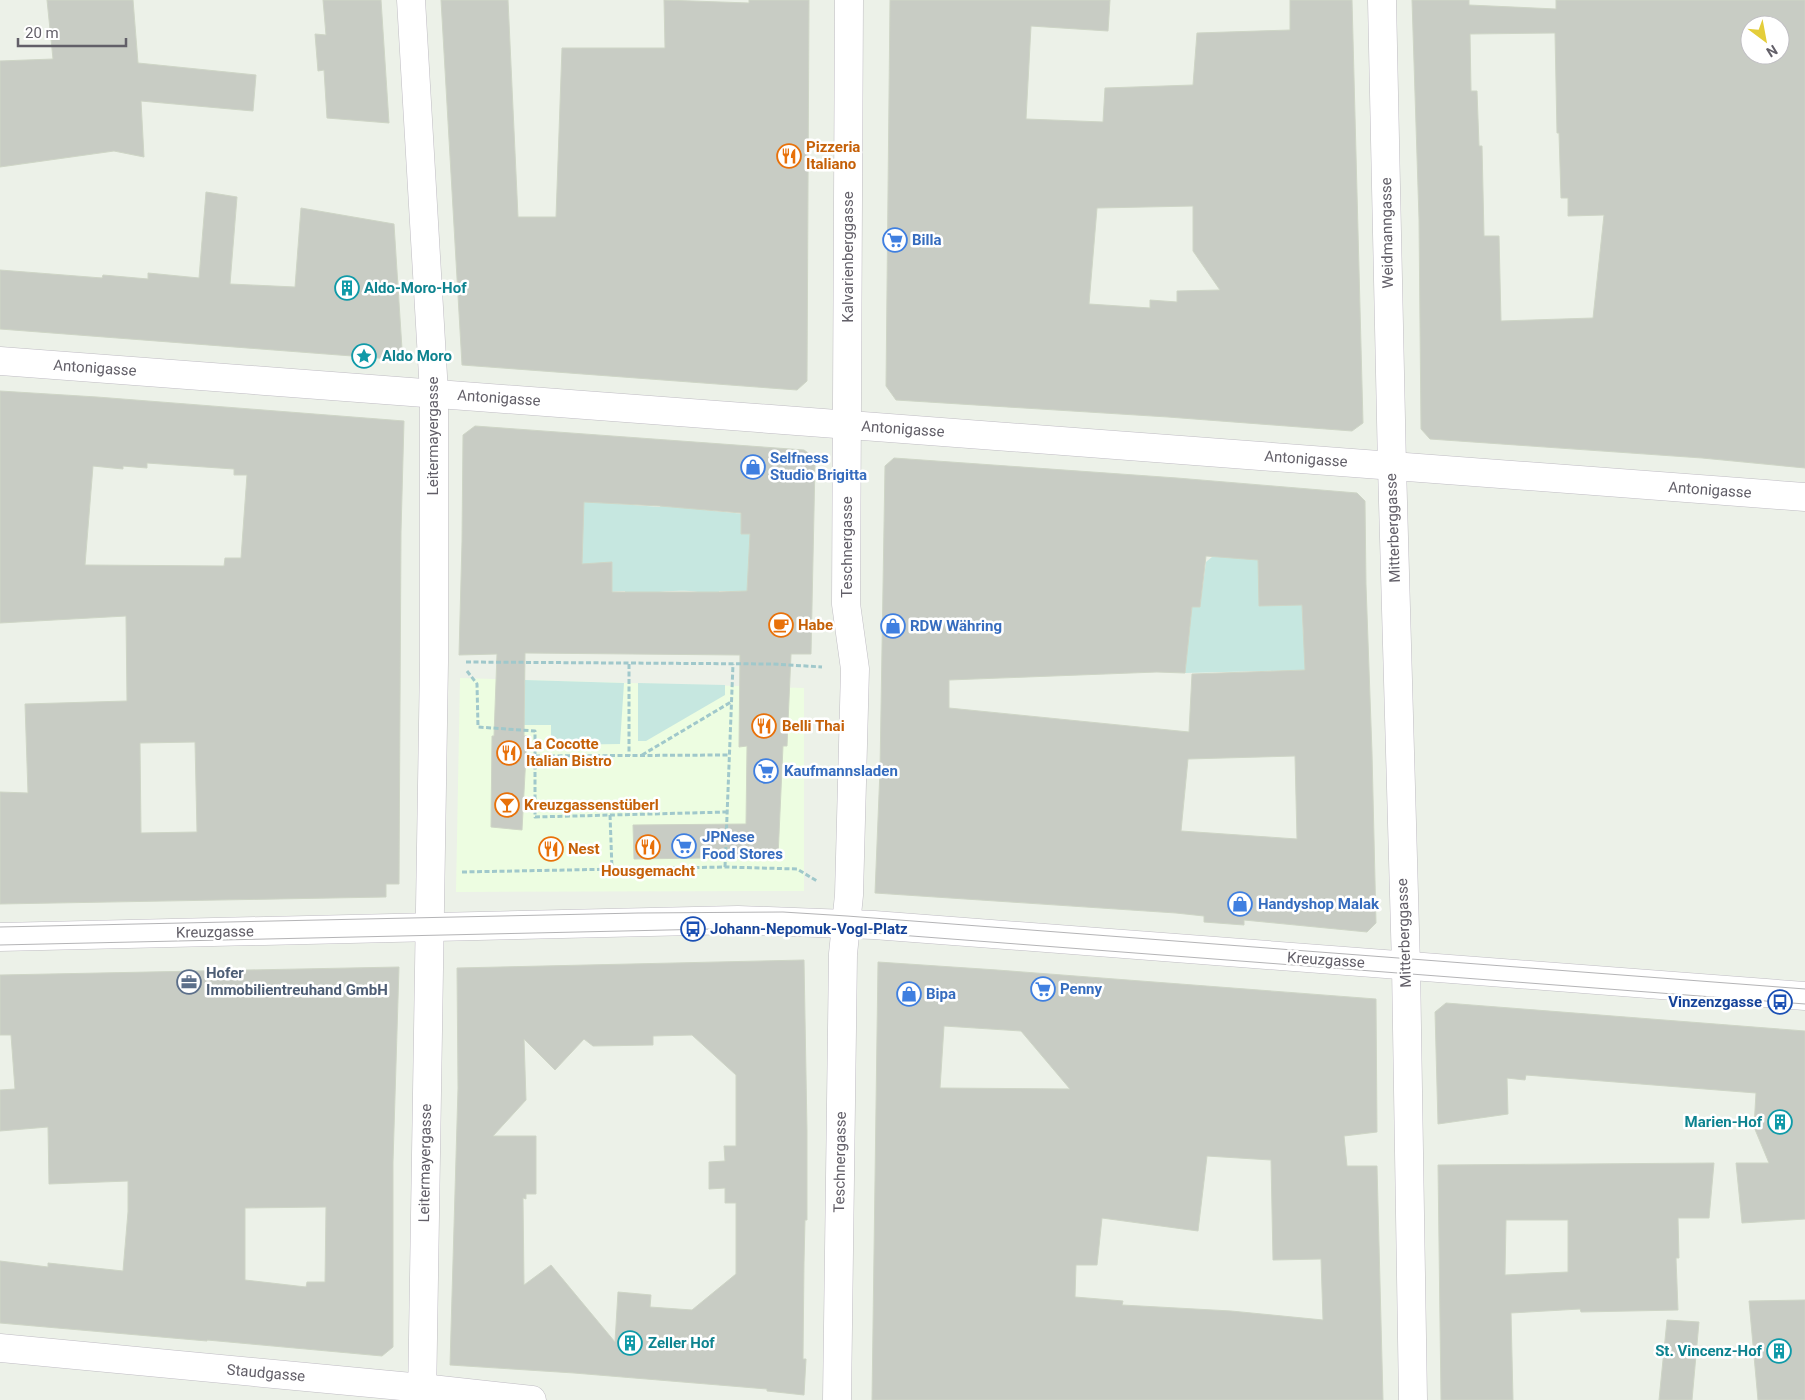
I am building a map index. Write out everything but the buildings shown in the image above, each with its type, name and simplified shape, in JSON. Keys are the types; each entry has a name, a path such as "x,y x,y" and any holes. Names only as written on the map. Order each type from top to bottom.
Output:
{"street":[{"name":"Leitermayergasse","path":"410,0 434,393 434,662"},
{"name":"Kalvarienberggasse","path":"847,425 849,0"},
{"name":"Weidmanngasse","path":"1382,0 1392,466"},
{"name":"Antonigasse","path":"0,361 1805,497"},
{"name":"Teschnergasse","path":"847,425 846,604 855,669"},
{"name":"Mitterberggasse","path":"1392,466 1406,966 1413,1400"},
{"path":"434,662 430,927 738,920 846,923 849,895 855,669"},
{"name":"Teschnergasse","path":"837,1400 843,964 846,923"},
{"name":"Kreuzgasse","path":"846,923 1805,996"},
{"name":"Leitermayergasse","path":"422,1394 430,927"},
{"name":"Kreuzgasse","path":"0,937 430,927"},
{"name":"Staudgasse","path":"0,1348 422,1394 532,1400"}],"path":[{"path":"434,662 773,664 855,669"},
{"path":"629,664 629,756"},
{"path":"725,867 733,664"},
{"path":"478,684 478,727 535,731 535,817 727,812"},
{"path":"641,755 731,702"},
{"path":"535,756 729,755"},
{"path":"610,815 612,869"},
{"path":"456,872 725,867 796,869 818,882"}],"shaded area":[{"path":"522,497 660,507 662,498 703,501 704,510 744,514 741,520 741,534 750,534 751,596 739,591 719,591 718,597 684,591 625,597 625,591 609,592 605,584 612,583 612,562 520,579"},
{"path":"1213,543 1301,566 1303,634 1307,634 1307,670 1185,673 1192,607 1200,607 1206,562 1212,557"},
{"path":"460,678 804,688 804,891 456,892"},
{"path":"525,680 624,683 620,744 551,745 551,725 524,725"},
{"path":"638,683 725,685 725,695 646,741 638,741"}],"tram line":[{"path":"0,927 638,913 783,912 1805,989"},
{"path":"0,945 756,928 846,931 1805,1004"}],"place":[{"name":"Pizzeria Italiano","path":"789,156"},
{"name":"Billa","path":"895,240"},
{"name":"Aldo-Moro-Hof","path":"347,288"},
{"name":"Aldo Moro","path":"364,356"},
{"name":"Selfness Studio Brigitta","path":"753,467"},
{"name":"Habe","path":"781,625"},
{"name":"RDW Währing","path":"893,626"},
{"name":"Belli Thai","path":"764,726"},
{"name":"La Cocotte Italian Bistro","path":"509,753"},
{"name":"Kaufmannsladen","path":"766,771"},
{"name":"Kreuzgassenstüberl","path":"507,805"},
{"name":"JPNese Food Stores","path":"684,846"},
{"name":"Housgemacht","path":"648,847"},
{"name":"Nest","path":"551,849"},
{"name":"Handyshop Malak","path":"1240,904"},
{"name":"Johann-Nepomuk-Vogl-Platz","path":"693,929"},
{"name":"Hofer Immobilientreuhand GmbH","path":"189,982"},
{"name":"Penny","path":"1043,989"},
{"name":"Bipa","path":"909,994"},
{"name":"Vinzenzgasse","path":"1780,1002"},
{"name":"Marien-Hof","path":"1780,1122"},
{"name":"Zeller Hof","path":"630,1343"},
{"name":"St. Vincenz-Hof","path":"1779,1351"}]}
